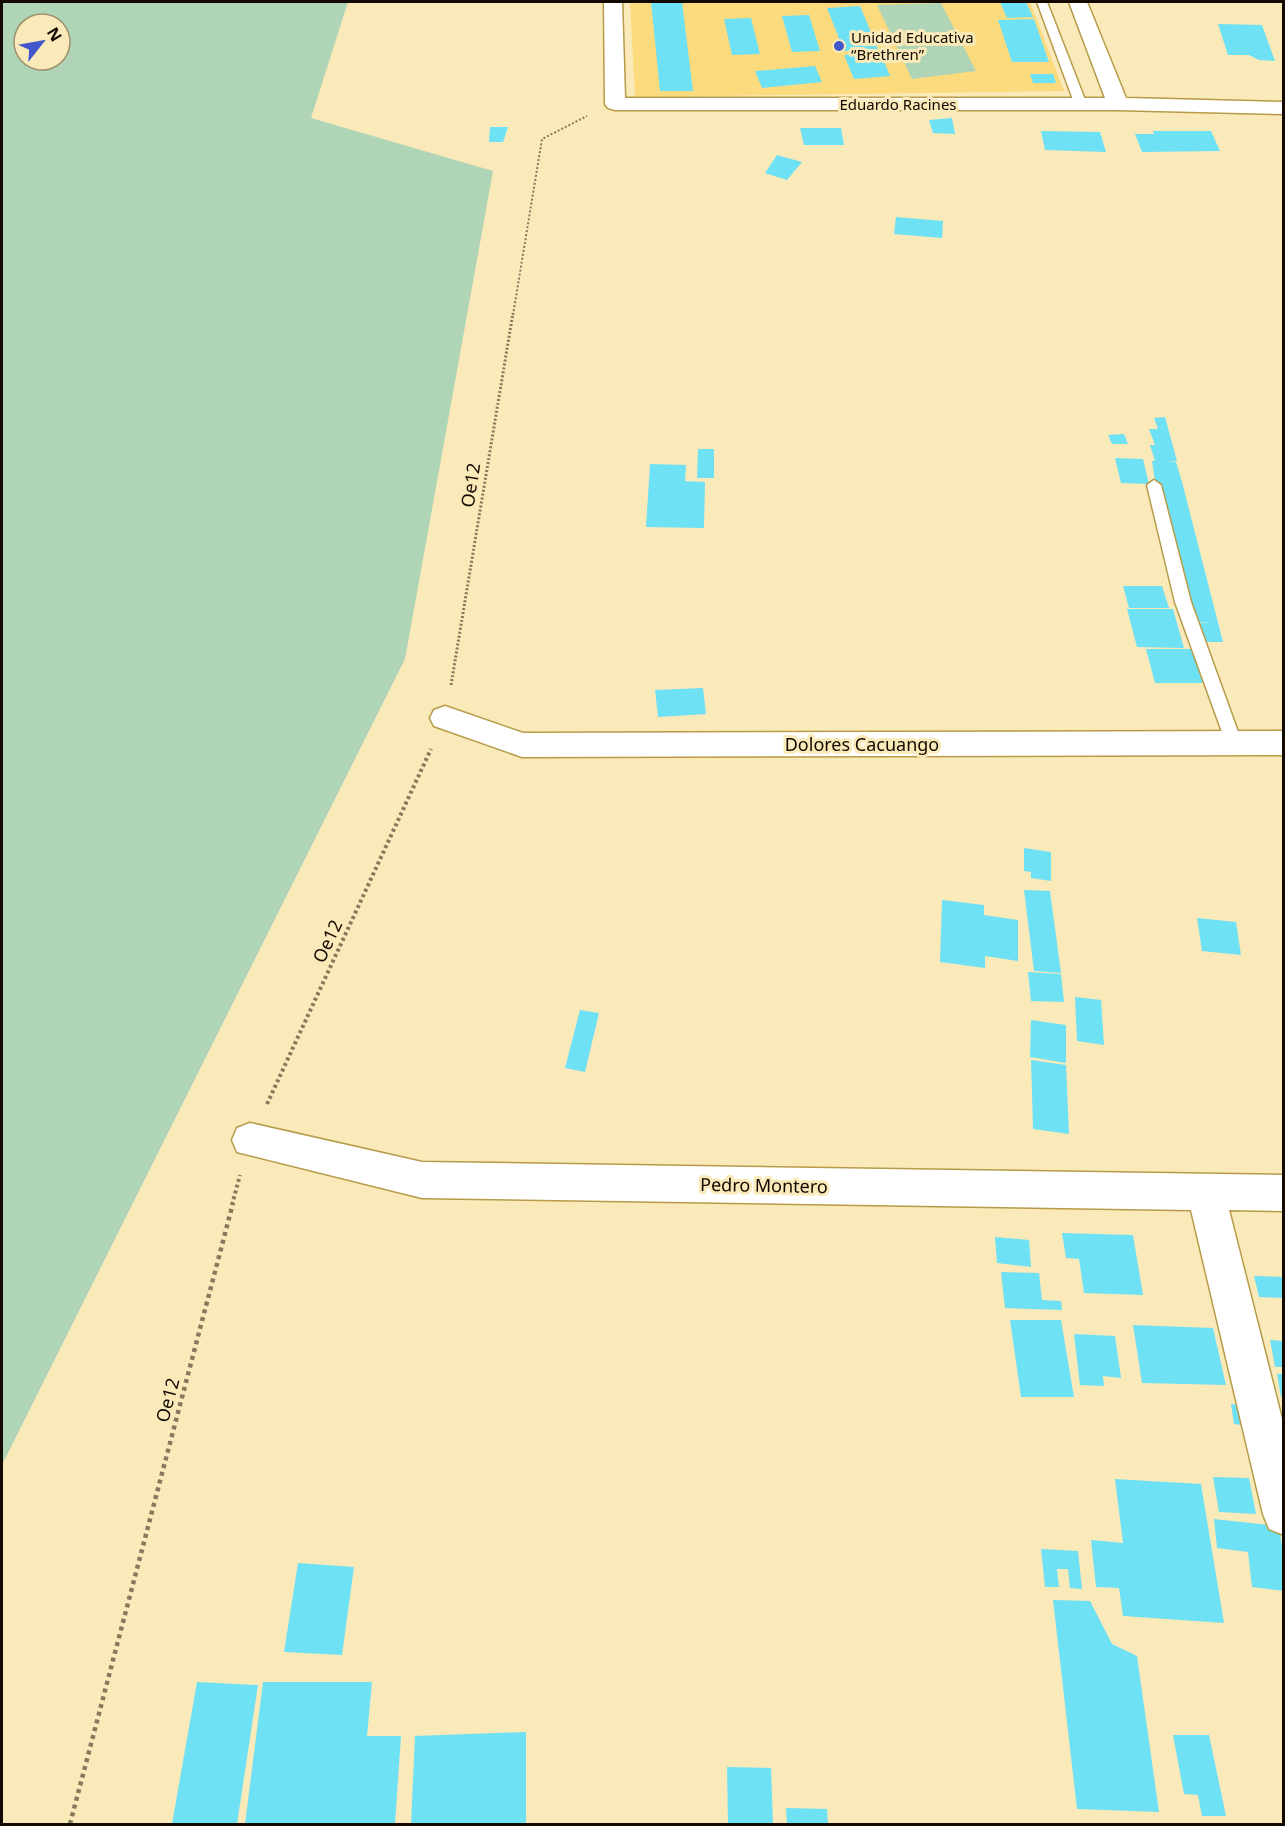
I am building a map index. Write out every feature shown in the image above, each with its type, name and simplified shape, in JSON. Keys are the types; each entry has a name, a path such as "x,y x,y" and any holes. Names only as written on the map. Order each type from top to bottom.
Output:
{"street":[{"path":"613,2 615,104"},
{"path":"1078,2 1118,104"},
{"name":"Eduardo Racines","path":"615,104 1118,104 1284,108"},
{"name":"Dolores Cacuango","path":"445,718 522,745 1284,743"},
{"name":"Pedro Montero","path":"250,1140 422,1180 1284,1193"},
{"path":"1206,1192 1284,1514"}],"lane":[{"path":"1042,2 1081,105"},
{"path":"1154,484 1183,602 1234,743"}],"path":[{"name":"Oe12","path":"70,1824 250,1140 445,718 542,139 549,133 615,104"}],"shaded area":[{"name":"Unidad Educativa “Brethren”","path":"630,2 1030,2 1064,91 635,97"}],"green space":[{"path":"2,2 348,2 311,118 493,171 405,659 2,1465"},
{"path":"941,3 976,71 912,79 877,5"}],"building":[{"path":"651,2 682,2 693,91 660,91"},
{"path":"1000,2 1026,2 1033,17 1007,18"},
{"path":"860,6 878,49 844,51 827,8"},
{"path":"809,15 820,51 792,52 782,16"},
{"path":"751,18 760,54 732,55 724,19"},
{"path":"1034,19 1049,62 1012,62 998,20"},
{"path":"1218,24 1262,25 1275,61 1259,60 1249,55 1228,55"},
{"path":"880,52 890,76 854,79 844,55"},
{"path":"815,66 822,82 762,88 755,71"},
{"path":"1030,74 1053,74 1056,83 1033,83"},
{"path":"952,118 955,134 933,133 929,120"},
{"path":"490,127 508,127 503,142 489,142"},
{"path":"800,128 841,128 844,145 804,145"},
{"path":"1041,131 1100,132 1106,152 1045,150"},
{"path":"1153,131 1211,131 1220,151 1142,152 1135,134 1154,134"},
{"path":"777,155 802,162 787,180 765,173"},
{"path":"896,217 943,221 942,238 894,234"},
{"path":"1165,417 1177,461 1168,462 1176,462 1223,642 1204,642 1200,623 1214,623 1193,622 1175,565 1183,565 1174,564 1155,481 1152,461 1155,461 1150,445 1155,445 1149,429 1158,429 1154,418"},
{"path":"1124,434 1128,444 1112,444 1108,435"},
{"path":"698,449 714,449 714,478 697,478"},
{"path":"1115,458 1143,459 1149,484 1121,483"},
{"path":"650,464 686,465 685,481 705,482 704,528 646,527"},
{"path":"1123,586 1162,586 1169,608 1129,608"},
{"path":"1127,609 1173,609 1184,648 1137,647"},
{"path":"1146,649 1199,649 1209,683 1155,683"},
{"path":"703,688 706,714 658,717 655,690"},
{"path":"1024,848 1051,852 1051,881 1031,878 1031,872 1024,871"},
{"path":"1024,890 1050,891 1061,973 1034,971"},
{"path":"942,900 984,905 984,915 1018,920 1018,961 985,956 985,968 940,962"},
{"path":"1197,918 1236,922 1241,955 1202,951"},
{"path":"1028,972 1061,974 1064,1002 1031,1001"},
{"path":"1075,997 1101,1000 1104,1045 1077,1041"},
{"path":"580,1010 599,1013 585,1072 565,1068"},
{"path":"1031,1020 1066,1025 1066,1063 1030,1057"},
{"path":"1031,1060 1066,1065 1069,1134 1033,1129"},
{"path":"1062,1233 1133,1235 1143,1295 1084,1293 1079,1259 1066,1258"},
{"path":"995,1237 1029,1240 1031,1267 997,1263"},
{"path":"1001,1272 1039,1273 1042,1300 1061,1301 1062,1310 1005,1308"},
{"path":"1254,1276 1284,1277 1284,1298 1259,1297"},
{"path":"1010,1320 1061,1320 1074,1397 1021,1397"},
{"path":"1133,1325 1213,1328 1226,1385 1142,1383"},
{"path":"1074,1334 1115,1336 1121,1378 1103,1376 1104,1386 1080,1385"},
{"path":"1270,1340 1284,1341 1284,1367 1275,1367"},
{"path":"1277,1374 1284,1374 1284,1397 1281,1397"},
{"path":"1231,1404 1246,1405 1249,1426 1234,1424"},
{"path":"1213,1477 1249,1478 1256,1514 1219,1512"},
{"path":"1115,1479 1201,1484 1224,1623 1123,1616 1119,1588 1096,1587 1091,1540 1123,1543"},
{"path":"1214,1519 1279,1526 1284,1560 1284,1591 1252,1587 1248,1552 1217,1548"},
{"path":"1041,1549 1078,1551 1082,1589 1070,1588 1068,1569 1057,1569 1059,1587 1045,1587"},
{"path":"298,1563 354,1567 342,1655 284,1652"},
{"path":"1053,1600 1090,1601 1112,1644 1137,1656 1159,1812 1077,1809"},
{"path":"197,1682 258,1685 237,1824 172,1824"},
{"path":"263,1682 372,1682 367,1736 401,1736 395,1824 245,1824"},
{"path":"526,1732 526,1824 411,1824 415,1736"},
{"path":"1173,1735 1209,1735 1226,1816 1202,1816 1198,1795 1184,1794"},
{"path":"727,1767 771,1768 773,1824 728,1824"},
{"path":"786,1808 827,1809 828,1824 787,1824"}],"place":[{"name":"Unidad Educativa “Brethren”","path":"839,46"}]}
